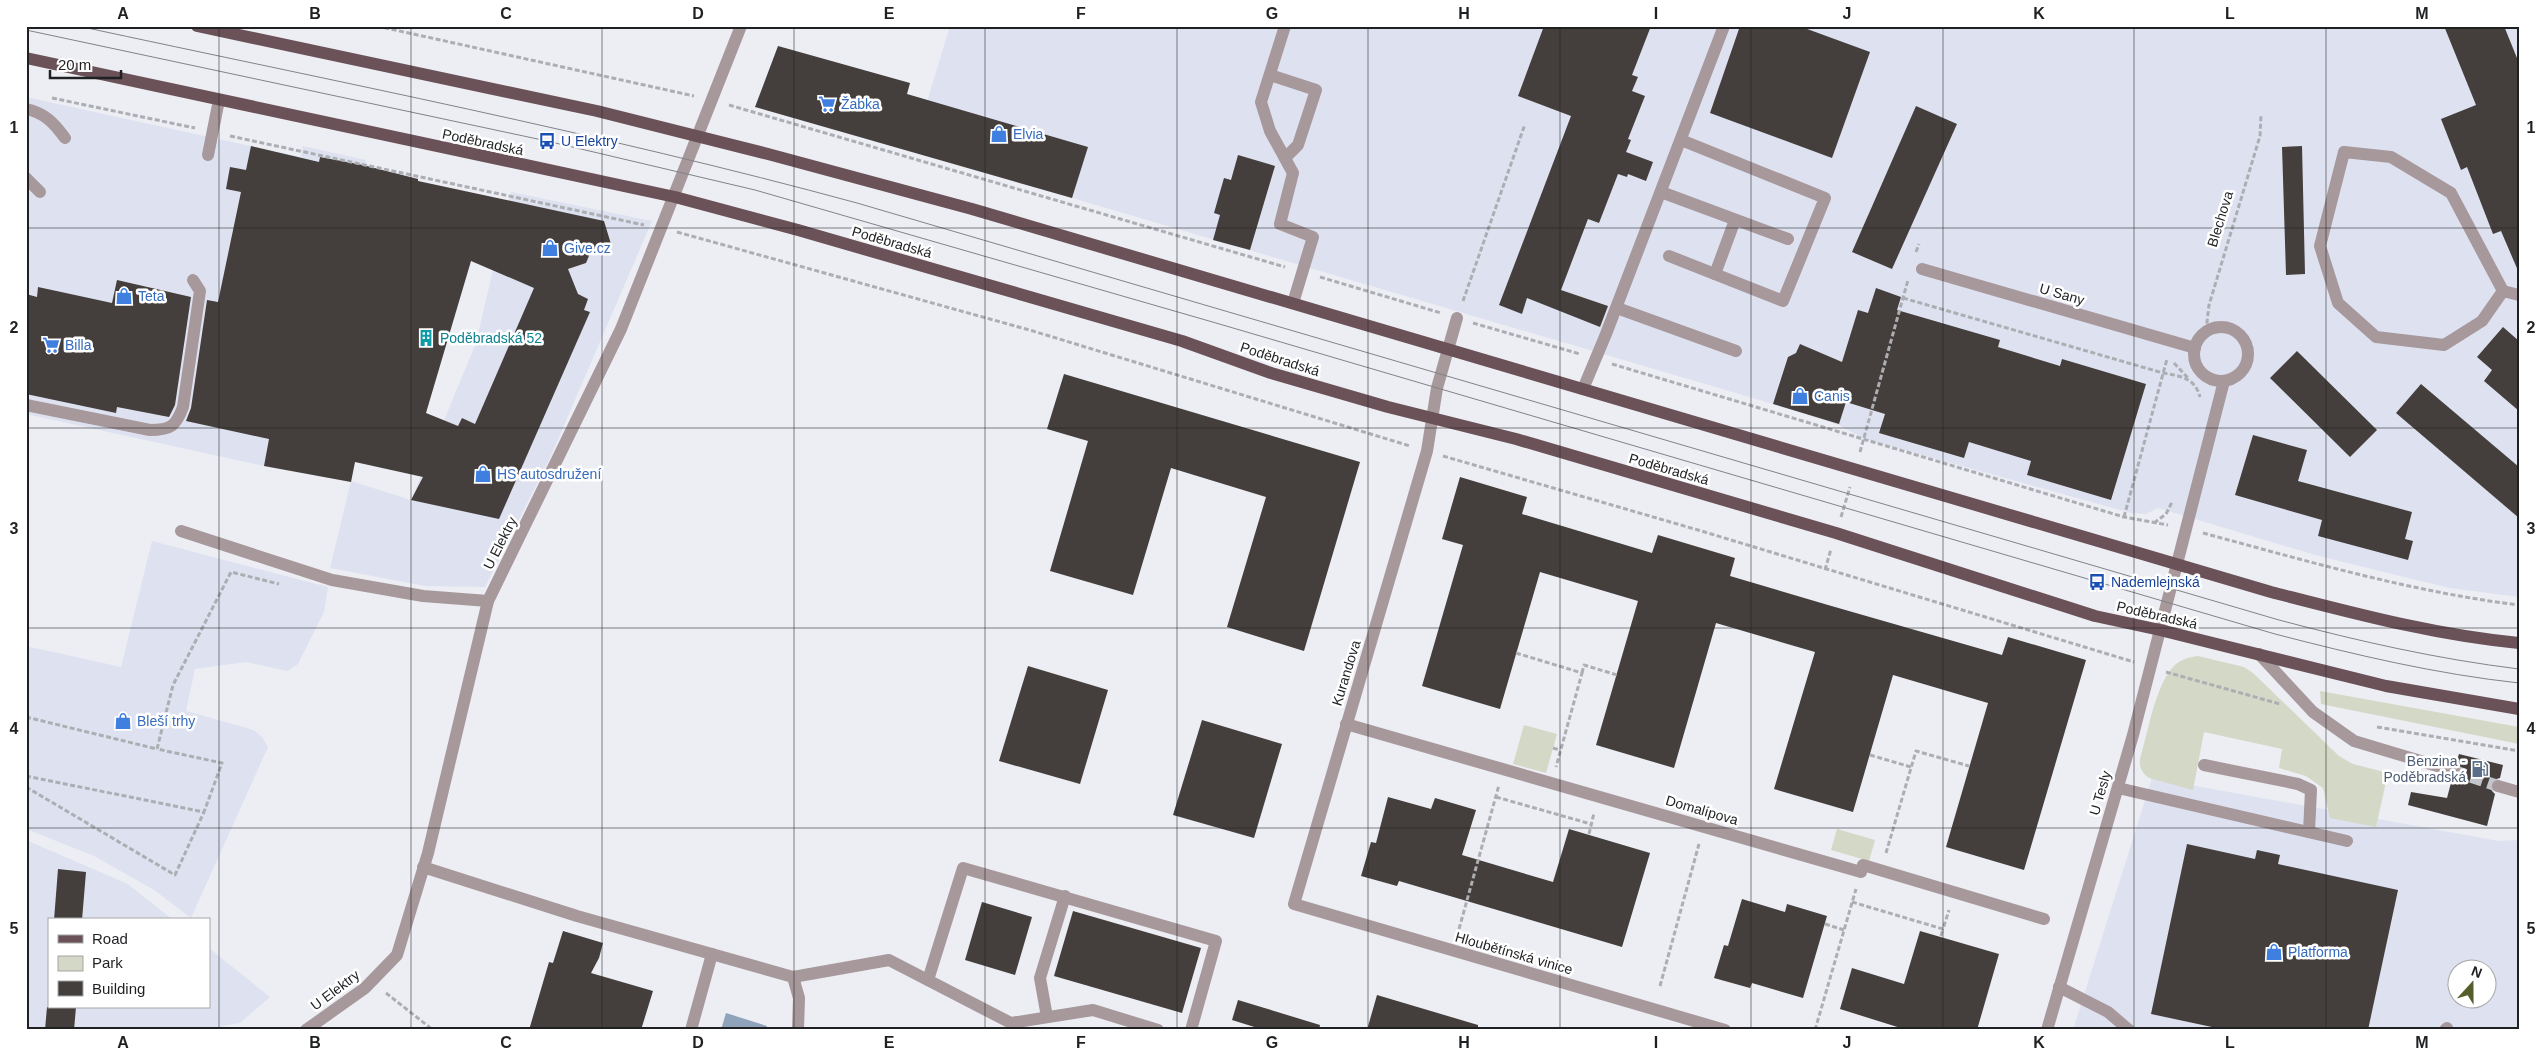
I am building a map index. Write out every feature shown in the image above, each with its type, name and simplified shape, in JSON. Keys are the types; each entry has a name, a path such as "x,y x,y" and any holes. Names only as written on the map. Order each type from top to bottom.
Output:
{"main road":[{"path":"197,26 597,111 697,136 963,207 2271,592 2397,624 2463,637 2519,643"},
{"name":"Poděbradská","path":"26,58 675,198 798,230 1182,341 1271,373 1431,418 1516,439 1836,533 2095,616 2160,630 2386,686 2519,709"}],"street":[{"name":"U Elektry","path":"306,1030 372,981 397,955 423,867 488,601 621,328 675,198 697,136 741,26"},
{"path":"1285,26 1261,102 1270,131 1293,173 1280,224 1313,237 1293,304"},
{"path":"1583,389 1617,308 1724,26"},
{"path":"1270,75 1316,90 1298,145 1285,158"},
{"path":"208,155 219,100"},
{"path":"26,109 38,112 52,121 65,138"},
{"path":"1669,256 1783,301 1825,198 1680,140"},
{"path":"2503,291 2482,321 2444,345 2376,338 2338,302 2320,246 2344,152 2391,157 2452,193 2503,291 2519,295"},
{"path":"26,178 40,192"},
{"path":"1661,192 1788,240"},
{"path":"1715,274 1735,220"},
{"name":"U Sany","path":"1916,270 2195,348"},
{"path":"26,405 150,430 166,430 178,421 183,406 200,291 193,280"},
{"path":"1617,308 1736,351"},
{"name":"Kurandova","path":"1294,904 1427,451 1437,388 1457,318"},
{"path":"2224,327 2240,335 2245,341 2248,358 2240,373 2224,381 2215,381 2200,371 2195,363 2195,348 2200,337 2206,331 2224,327"},
{"path":"2176,564 2224,381"},
{"path":"181,530 332,580 422,596 488,601"},
{"name":"U Tesly","path":"2047,1030 2118,788 2151,667 2176,564"},
{"path":"2259,654 2313,712 2354,741 2454,771"},
{"name":"Domalípova","path":"1346,724 1861,872 1863,865 2044,919"},
{"path":"2204,765 2298,784 2311,790 2309,832"},
{"path":"2498,786 2519,792"},
{"path":"2118,788 2348,841"},
{"path":"423,867 577,916 793,977 889,960 1011,1023 1093,1010 1158,1030"},
{"path":"928,980 963,868 1216,941 1191,1030"},
{"path":"1047,1017 1040,978 1065,896"},
{"name":"Hloubětínská vinice","path":"1294,904 1725,1030"},
{"path":"691,1030 712,954"},
{"path":"793,977 799,998 798,1030"},
{"path":"2059,987 2108,1012 2128,1030"}],"path":[{"path":"45,96 690,234 1033,331 1427,451 1698,530 1825,570 2151,667 2313,712"},
{"name":"Blechova","path":"2206,331 2209,305 2260,136 2261,115"},
{"path":"1457,318 1525,124"},
{"path":"1916,253 1919,244"},
{"path":"1825,570 1903,298 1916,270"},
{"path":"1903,298 2188,379"},
{"path":"2124,517 2172,342"},
{"path":"2167,358 2180,367 2198,389 2200,397 2198,406"},
{"path":"2154,522 2166,514 2173,498"},
{"path":"157,749 173,685 231,572 286,586"},
{"path":"1516,653 1582,673"},
{"path":"1551,782 1584,665 1617,675"},
{"path":"26,717 222,764 204,812 175,874 26,787"},
{"path":"2375,726 2519,751"},
{"path":"1553,748 1560,750"},
{"path":"1881,870 1916,751 1968,766"},
{"path":"1870,755 1911,767"},
{"path":"1459,929 1503,769"},
{"path":"26,776 204,812"},
{"path":"1496,797 1591,824 1588,834"},
{"path":"1660,986 1704,826"},
{"path":"1815,1030 1861,872"},
{"path":"1852,902 1943,929"},
{"path":"1941,936 1950,908"},
{"path":"1825,924 1844,930"},
{"path":"372,981 433,1030"}],"shaded area":[{"path":"950,26 2519,26 2519,597 2450,588 2404,577 2315,555 2158,508 2146,514 2131,513 1864,439 1839,425 1773,404 912,151"},
{"path":"26,97 301,157 303,146 366,160 360,184 400,254 351,481 264,466 26,414"},
{"path":"511,192 652,221 550,458 485,587 425,586 330,568 351,481 411,500 476,343"},
{"name":"Bleší trhy","path":"152,541 328,587 324,612 298,664 287,671 246,662 195,669 186,711 254,730 262,737 268,747 191,918 154,890 94,856 26,829 26,646 121,667"},
{"path":"2152,778 2499,841 2519,840 2519,1030 2073,1030"},
{"path":"26,840 128,884 170,918 48,918 48,1008 210,1008 210,949 270,997 240,1023 201,1030 26,1030"}],"green space":[{"path":"2198,656 2244,667 2253,673 2339,756 2353,764 2388,773 2376,827 2330,818 2323,788 2306,776 2279,768 2282,749 2204,732 2193,790 2149,778 2143,772 2140,759 2161,686 2178,662"},
{"path":"2320,691 2519,727 2519,744 2321,704"},
{"path":"1524,725 1557,734 1546,773 1513,764"},
{"path":"1837,829 1875,840 1869,861 1831,850"}],"water":[{"path":"726,1013 767,1026 766,1030 721,1030"}],"building":[{"path":"1544,26 1651,26 1632,75 1638,77 1632,91 1645,96 1628,139 1631,140 1626,152 1653,162 1646,181 1628,174 1627,177 1618,174 1599,223 1588,219 1561,290 1608,306 1600,327 1527,298 1522,314 1499,305 1571,116 1518,96"},
{"path":"1740,26 1799,26 1870,52 1832,158 1710,113"},
{"path":"2444,26 2504,26 2519,63 2519,273 2501,231 2493,234 2467,167 2461,170 2441,119 2476,105"},
{"path":"778,46 910,83 907,94 1088,147 1072,198 755,107"},
{"path":"1916,106 1957,124 1892,269 1852,252"},
{"path":"251,146 319,162 320,157 363,165 418,179 418,181 604,221 611,244 591,251 586,263 568,269 578,294 588,299 584,310 590,312 499,519 411,500 423,477 355,462 351,482 264,466 269,439 186,421 191,408 207,300 218,302 241,192 226,189 230,167 246,170","holes":["471,261 534,288 475,424 462,418 458,426 426,413"]},
{"path":"2302,146 2305,274 2286,275 2282,147"},
{"path":"1238,155 1275,166 1250,250 1213,240 1220,215 1214,213 1224,178 1231,180"},
{"path":"117,280 191,297 175,405 169,417 117,407 116,413 26,394 26,294 37,297 38,287 112,303"},
{"path":"1876,288 1901,297 1897,310 2000,340 1998,347 2060,366 2062,359 2146,384 2111,500 2027,475 2031,461 1969,442 1964,458 1879,433 1885,414 1846,402 1839,424 1773,404 1788,357 1796,353 1800,344 1842,362 1858,310 1868,313"},
{"path":"2503,327 2519,341 2519,411 2484,381 2492,370 2477,357"},
{"path":"2297,351 2377,430 2350,457 2270,378"},
{"path":"1064,374 1360,462 1304,651 1227,627 1266,497 1171,468 1133,595 1050,571 1088,441 1047,429"},
{"path":"2421,384 2519,467 2519,518 2396,413"},
{"path":"2253,435 2307,450 2298,481 2412,512 2405,539 2413,541 2408,560 2318,536 2322,520 2235,495"},
{"path":"1460,477 1527,497 1522,514 1652,553 1658,535 1735,558 1730,576 1828,605 2002,655 2008,637 2086,660 2024,870 1946,847 1988,703 1893,675 1853,812 1774,789 1815,652 1716,623 1674,768 1596,745 1638,601 1540,572 1500,709 1422,686 1463,545 1442,539"},
{"path":"1028,666 1108,690 1080,784 999,761"},
{"path":"1202,720 1282,744 1254,838 1173,815"},
{"path":"2459,754 2503,765 2500,778 2493,780 2490,784 2495,794 2487,826 2408,805 2411,792 2447,798 2452,779 2459,777 2462,773 2460,766 2456,763"},
{"path":"1388,797 1431,809 1435,798 1476,810 1462,855 1553,882 1569,829 1650,853 1622,947 1399,881 1397,886 1361,876 1371,842 1376,843"},
{"name":"Platforma","path":"2187,844 2255,859 2257,850 2280,855 2278,864 2398,890 2368,1030 2226,1030 2151,1014"},
{"path":"58,869 86,872 82,918 54,918"},
{"path":"1742,899 1785,912 1787,904 1827,916 1803,998 1752,983 1750,988 1714,978 1724,945 1728,946"},
{"path":"982,902 1032,917 1015,975 965,960"},
{"path":"1073,911 1201,948 1182,1013 1054,976"},
{"path":"563,931 603,943 599,958 591,973 653,991 641,1030 529,1030 549,962 553,963"},
{"path":"1920,931 1999,954 1977,1030 1907,1030 1840,1009 1852,968 1904,984"},
{"path":"1377,995 1478,1025 1478,1030 1367,1030"},
{"path":"1238,1000 1320,1025 1319,1030 1264,1030 1232,1020"},
{"path":"47,1007 76,1008 74,1030 45,1030"}],"tunnel":[{"path":"2454,771 2498,786"}],"tram line":[{"path":"78,26 566,131 857,203 2279,620 2398,649 2519,669"},
{"path":"26,30 547,141 755,190 1216,323 2275,634 2396,663 2519,683"}],"place":[{"name":"Žabka","path":"827,104"},
{"name":"Elvia","path":"999,134"},
{"name":"U Elektry","path":"547,141"},
{"name":"Give.cz","path":"550,248"},
{"name":"Teta","path":"124,296"},
{"name":"Poděbradská 52","path":"426,338"},
{"name":"Billa","path":"51,345"},
{"name":"Canis","path":"1800,396"},
{"name":"HS autosdružení","path":"483,474"},
{"name":"Nademlejnská","path":"2097,582"},
{"name":"Bleší trhy","path":"123,721"},
{"name":"Benzina - Poděbradská","path":"2480,769"},
{"name":"Platforma","path":"2274,952"}]}
